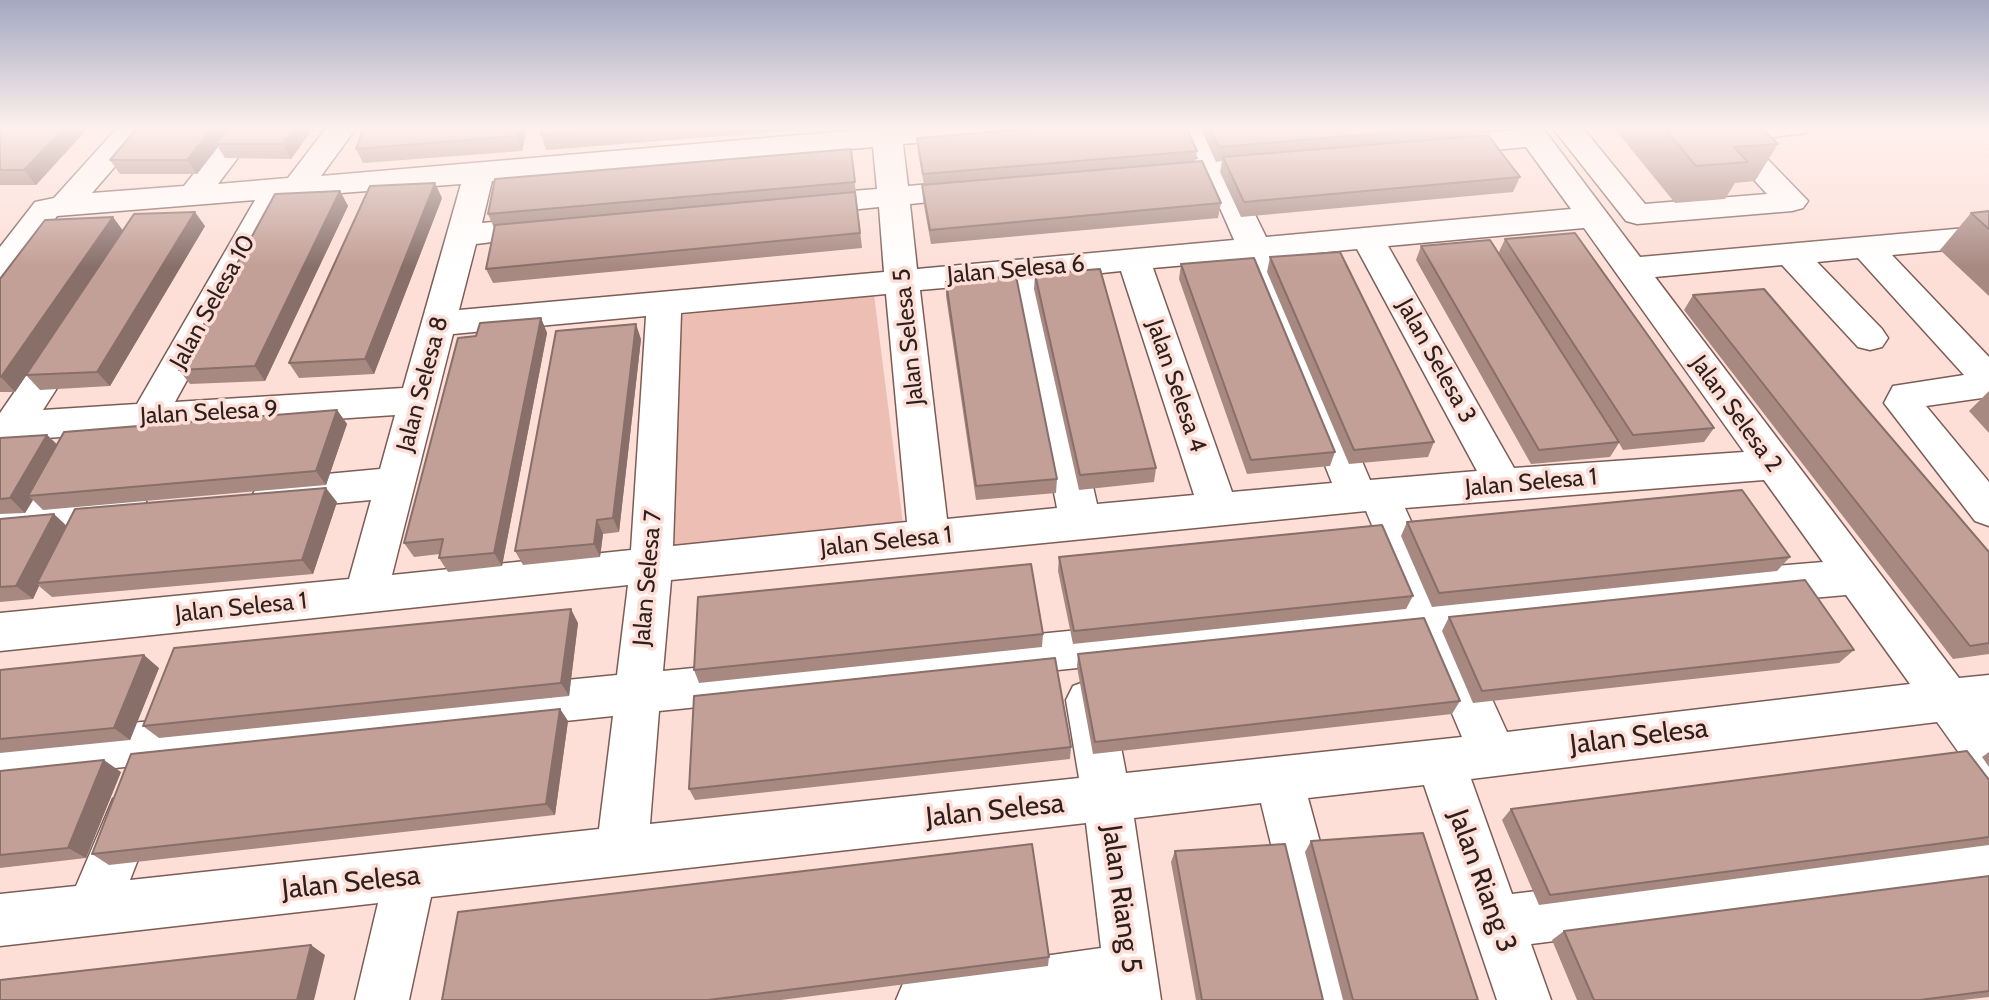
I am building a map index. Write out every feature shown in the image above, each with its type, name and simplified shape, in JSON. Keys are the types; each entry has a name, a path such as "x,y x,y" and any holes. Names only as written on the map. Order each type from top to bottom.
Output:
{"street":[{"path":"1,268 88,174"},
{"path":"137,235 199,174"},
{"name":"Jalan Selesa 10","path":"149,416 288,187 300,174"},
{"path":"56,207 288,187 378,194 476,174"},
{"name":"Jalan Selesa 8","path":"366,594 479,174"},
{"name":"Jalan Selesa 5","path":"891,174 929,537"},
{"path":"1123,175 1137,174"},
{"path":"1219,174 1369,498 1432,613 1494,755"},
{"name":"Jalan Selesa 2","path":"1565,174 1855,577 1968,698 1989,756"},
{"path":"1600,174 1612,183 1637,214 1792,201 1765,174"},
{"path":"1572,187 1612,183"},
{"path":"770,207 1001,186"},
{"name":"Jalan Selesa 6","path":"438,324 562,328 664,303 1367,237 1485,240 1594,217"},
{"path":"462,235 570,225"},
{"path":"1632,268 1989,236"},
{"name":"Jalan Selesa 3","path":"1367,237 1504,485"},
{"path":"1865,246 1986,376 1983,385 1977,387 1906,395 1903,403 1989,510"},
{"path":"1790,254 1870,338"},
{"name":"Jalan Selesa 4","path":"1134,260 1219,511"},
{"path":"1027,269 1066,536"},
{"name":"Jalan Selesa 7","path":"622,852 651,565 664,303"},
{"path":"7,426 88,311"},
{"name":"Jalan Selesa 9","path":"7,426 149,416 288,395 418,400"},
{"name":"Jalan Selesa 1","path":"0,632 366,594 522,563 651,565 929,537 1066,536 1219,511 1504,485 1624,461 1773,465"},
{"path":"238,497 396,483"},
{"path":"0,519 158,504"},
{"path":"0,758 1432,613 1855,577"},
{"name":"Jalan Riang 5","path":"1070,603 1107,798 1132,986"},
{"path":"195,655 212,612"},
{"name":"Jalan Selesa","path":"0,920 1494,755 1968,698"},
{"path":"92,910 177,699"},
{"name":"Jalan Riang 3","path":"1440,761 1524,1000"},
{"path":"1279,779 1336,1000"},
{"path":"1497,922 1989,861"},
{"path":"382,1000 410,876"},
{"path":"923,1000 1132,986"}],"shaded area":[{"path":"874,295 903,523 671,551 680,315"}],"building":[{"path":"558,174 854,174 855,182 488,214 495,179"},
{"path":"1054,174 1208,174 1221,203 930,230 922,185"},
{"path":"1231,174 1517,174 1520,177 1244,202"},
{"path":"435,183 365,359 289,363 370,186"},
{"path":"340,191 255,366 179,370 275,194"},
{"path":"855,192 860,233 486,269 495,225"},
{"path":"1989,211 1989,229 1971,213"},
{"path":"195,212 97,372 26,375 134,214"},
{"path":"113,217 0,377 0,279 45,220"},
{"path":"1575,233 1714,428 1633,435 1505,239"},
{"path":"1490,240 1619,442 1539,450 1421,246"},
{"path":"1340,252 1434,442 1354,450 1270,257"},
{"path":"1254,258 1335,452 1251,460 1181,264"},
{"path":"1100,269 1156,468 1080,475 1035,274"},
{"path":"1016,276 1057,479 976,486 946,282"},
{"path":"1764,289 1989,552 1989,643 1970,646 1693,295"},
{"path":"541,318 494,553 439,558 443,539 404,543 458,338 476,336 480,323"},
{"path":"636,324 613,518 597,520 594,544 515,551 556,331"},
{"path":"337,410 316,471 28,496 64,432"},
{"path":"47,435 10,498 0,499 0,438"},
{"path":"326,488 302,560 37,583 75,509"},
{"path":"1742,490 1790,557 1439,593 1407,522"},
{"path":"54,514 16,586 0,587 0,519"},
{"path":"1382,525 1413,596 1074,631 1059,557"},
{"path":"1031,564 1043,634 694,670 698,597"},
{"path":"1805,580 1854,650 1482,691 1449,617"},
{"path":"571,609 561,683 143,726 174,648"},
{"path":"1424,618 1460,701 1095,742 1078,654"},
{"path":"144,655 114,728 0,739 0,670"},
{"path":"1055,658 1071,747 689,789 694,696"},
{"path":"560,709 546,804 92,854 131,754"},
{"path":"1967,751 1989,780 1989,837 1550,895 1511,809"},
{"path":"104,760 68,848 0,855 0,771"},
{"path":"1423,833 1478,1000 1353,1000 1311,841"},
{"path":"1032,844 1049,957 708,1000 442,1000 458,912"},
{"path":"1285,844 1323,1000 1202,1000 1175,851"},
{"path":"1989,876 1989,991 1920,1000 1594,1000 1564,931"},
{"path":"311,945 297,1000 0,1000 0,980"}]}
